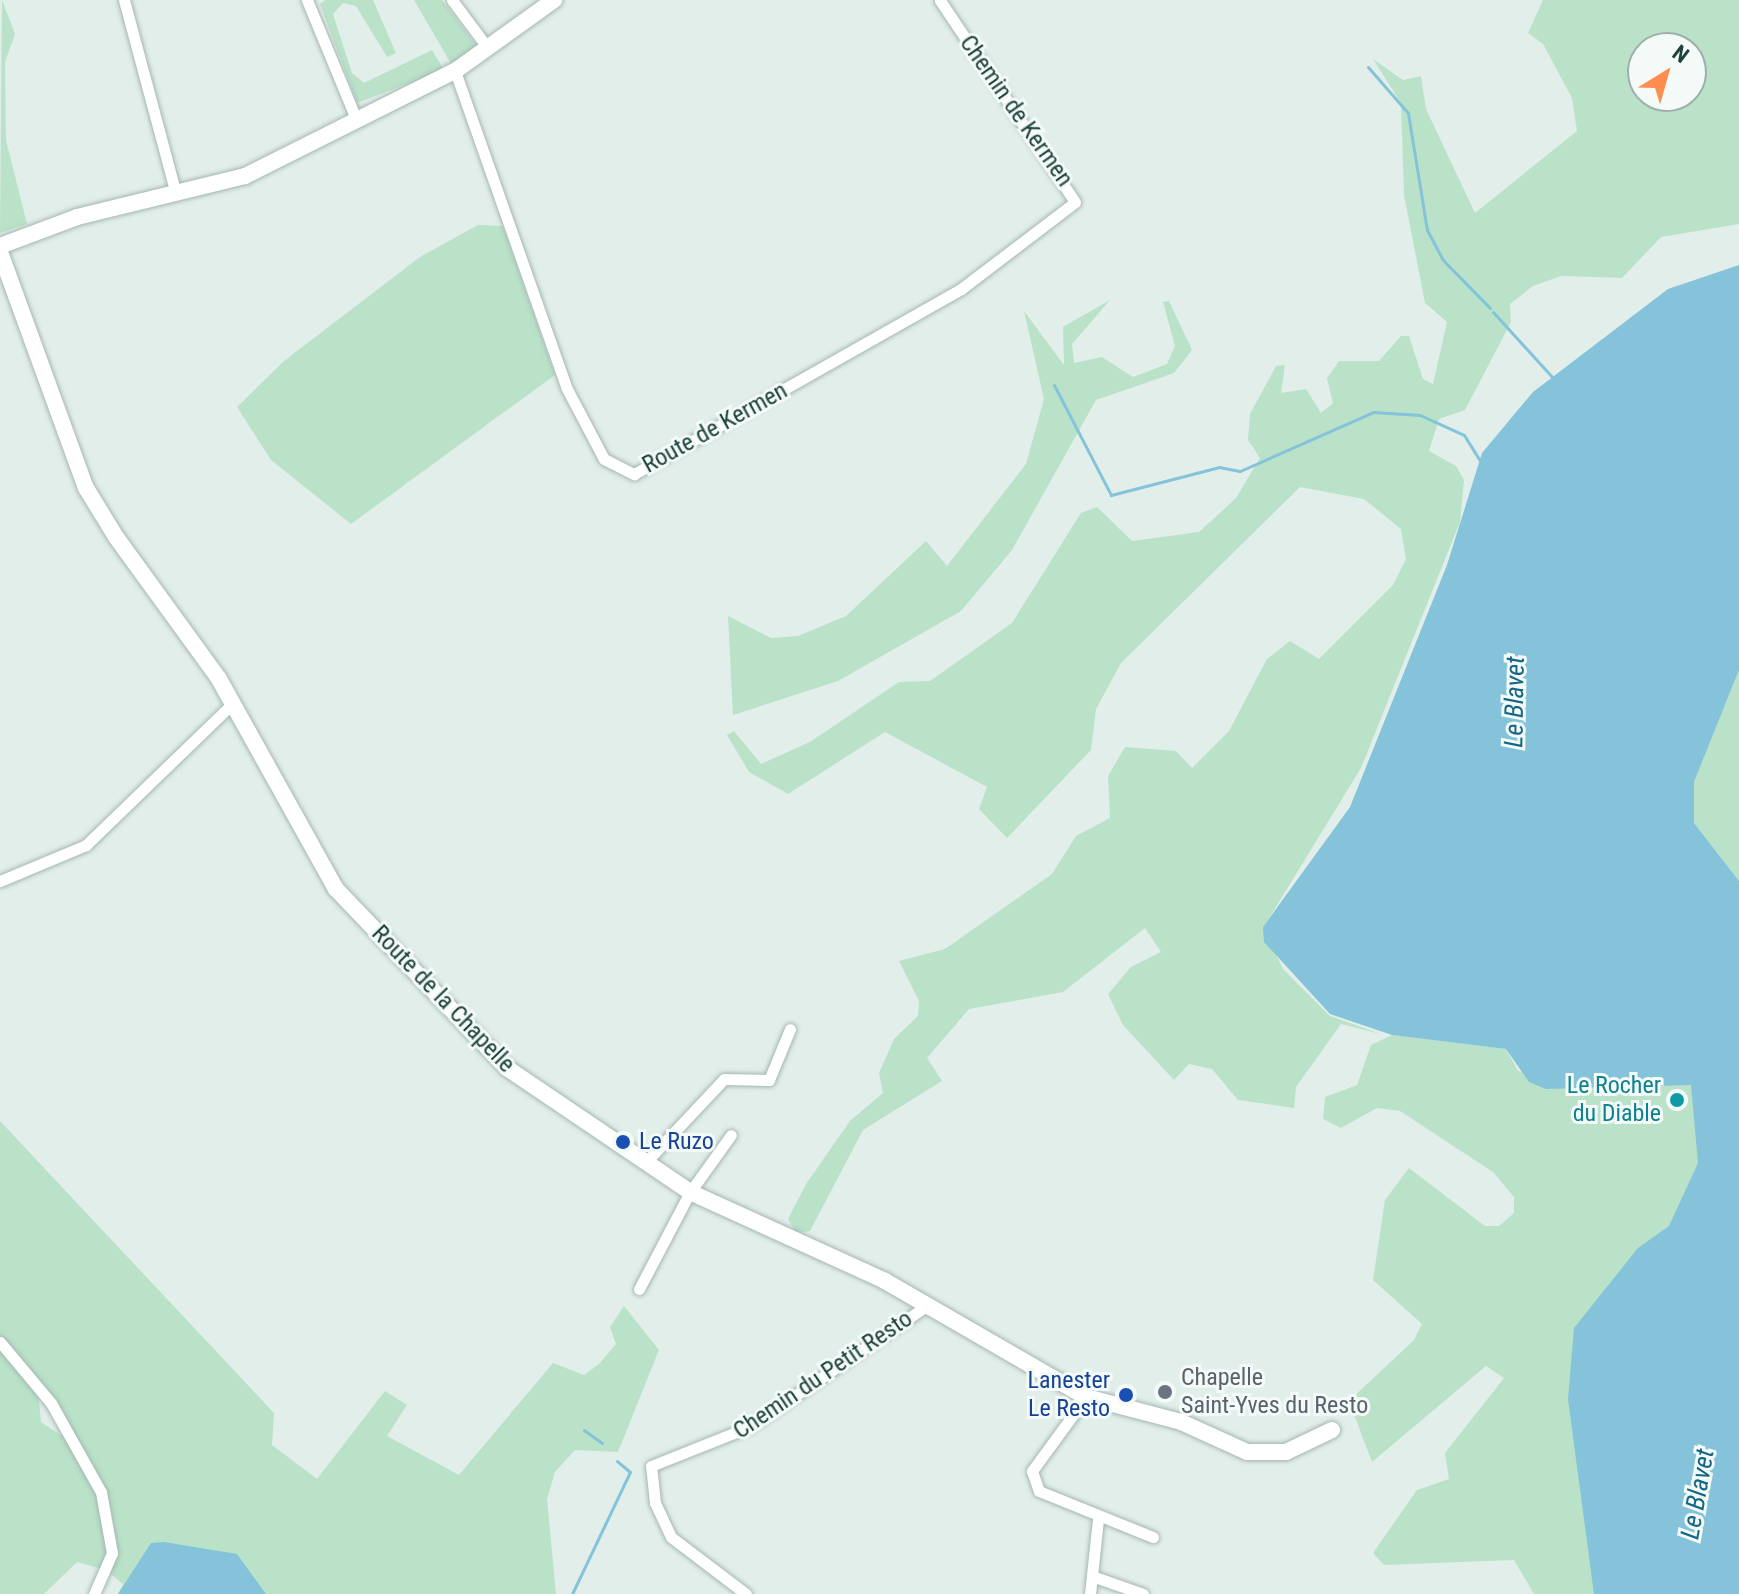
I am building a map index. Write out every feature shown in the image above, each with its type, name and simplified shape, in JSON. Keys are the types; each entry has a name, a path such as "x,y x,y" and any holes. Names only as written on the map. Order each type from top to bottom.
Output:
{"street":[{"path":"124,0 175,191"},
{"path":"307,0 356,119"},
{"path":"452,0 487,47"},
{"path":"0,249 175,191 245,176 455,71 554,0"},
{"name":"Chemin de Kermen","path":"940,0 1070,187 1075,202 1058,221"},
{"name":"Route de Kermen","path":"455,71 566,387 613,469 634,474 652,467 907,317 1058,221"},
{"name":"Route de la Chapelle","path":"0,249 86,488 232,704 336,889 507,1068 690,1192 929,1304 1086,1397 1181,1422 1247,1452 1286,1452 1332,1430"},
{"path":"0,881 86,845 232,704"},
{"path":"645,1163 724,1079 769,1080 790,1029"},
{"path":"639,1289 690,1192 731,1135"},
{"name":"Chemin du Petit Resto","path":"746,1594 671,1537 655,1503 651,1466 749,1427 929,1304"},
{"path":"0,1342 51,1403 101,1492 112,1553 94,1594"},
{"path":"1086,1397 1032,1471 1039,1491 1098,1519 1153,1537"},
{"path":"1090,1594 1098,1519"},
{"path":"1092,1576 1143,1594"}],"green space":[{"path":"2,0 15,34 5,62 6,140 27,224 0,233"},
{"path":"325,0 373,0 396,53 387,57 356,6 343,3 333,14 352,73 364,83 432,50 444,70 357,103 320,4"},
{"path":"414,0 442,0 476,45 453,67"},
{"path":"1543,0 1739,0 1739,224 1661,237 1622,278 1561,276 1533,286 1510,304 1511,322 1465,410 1439,419 1429,451 1456,466 1464,480 1460,522 1361,768 1263,928 1283,969 1330,1016 1381,1034 1341,1024 1296,1087 1294,1108 1238,1100 1212,1069 1189,1064 1174,1080 1123,1025 1108,994 1131,967 1161,952 1145,928 1063,992 969,1009 927,1058 942,1081 863,1130 810,1231 796,1233 788,1219 806,1184 850,1121 883,1093 879,1073 894,1039 918,1016 919,1001 899,961 945,949 1052,874 1076,836 1110,818 1108,776 1125,747 1176,751 1192,768 1229,731 1267,659 1290,641 1319,659 1393,585 1406,559 1401,529 1364,499 1300,487 1121,663 1096,709 1091,750 1007,838 979,809 987,787 885,732 788,794 749,772 727,735 734,731 761,764 810,742 899,682 930,681 1012,623 1081,513 1097,507 1132,541 1199,532 1236,498 1260,458 1248,440 1250,414 1276,366 1285,365 1281,393 1306,389 1321,413 1333,403 1327,378 1339,361 1379,361 1401,336 1409,336 1423,379 1433,384 1447,322 1425,303 1404,195 1401,103 1373,59 1403,80 1421,76 1426,109 1475,213 1577,131 1572,98 1543,44 1528,33"},
{"path":"478,225 503,226 555,375 351,524 271,460 237,407 284,361 420,257"},
{"path":"1110,300 1072,344 1074,363 1102,357 1133,377 1167,364 1175,346 1163,302 1169,301 1192,350 1174,373 1096,400 1012,550 961,611 838,681 733,715 728,616 771,638 798,636 846,616 926,541 947,566 1026,464 1044,399 1024,311 1064,365 1063,327"},
{"path":"1739,670 1739,881 1694,823 1694,782"},
{"path":"1392,1035 1506,1049 1518,1071 1602,1090 1622,1082 1657,1088 1685,1076 1726,1116 1636,1594 1534,1594 1514,1560 1384,1565 1373,1553 1417,1490 1449,1479 1445,1453 1504,1378 1486,1366 1372,1462 1349,1401 1414,1340 1422,1324 1373,1280 1385,1200 1409,1168 1485,1226 1499,1226 1514,1213 1514,1197 1493,1172 1400,1111 1377,1108 1341,1128 1323,1119 1325,1097 1357,1085 1371,1045"},
{"path":"0,1121 274,1413 272,1445 317,1479 385,1391 407,1405 387,1436 459,1475 553,1363 584,1375 599,1364 616,1344 610,1327 624,1306 659,1350 618,1452 575,1450 555,1472 547,1499 556,1594 118,1594 123,1584 106,1570 77,1562 44,1594 0,1594","holes":["38,1390 65,1438 41,1422"]}],"water":[{"name":"Le Blavet","path":"1739,265 1739,670 1694,782 1694,823 1739,881 1739,1594 1594,1594 1568,1399 1574,1328 1638,1248 1669,1226 1698,1163 1691,1085 1546,1089 1529,1082 1506,1049 1392,1035 1330,1014 1264,942 1263,927 1350,807 1447,565 1482,453 1533,392 1668,289"},
{"path":"164,1542 237,1554 266,1594 118,1594 151,1543"}],"waterway":[{"path":"1368,67 1408,113 1427,230 1443,260 1490,308"},
{"path":"1493,312 1554,379"},
{"path":"1054,385 1111,495 1219,467 1240,471 1373,412 1420,415 1464,435 1482,464"},
{"path":"584,1430 602,1443"},
{"path":"572,1594 630,1472 617,1461"}],"place":[{"name":"Le Rocher du Diable","path":"1677,1100"},
{"name":"Le Ruzo","path":"623,1142"},
{"name":"Chapelle Saint-Yves du Resto","path":"1165,1392"},
{"name":"Lanester Le Resto","path":"1126,1395"}]}
